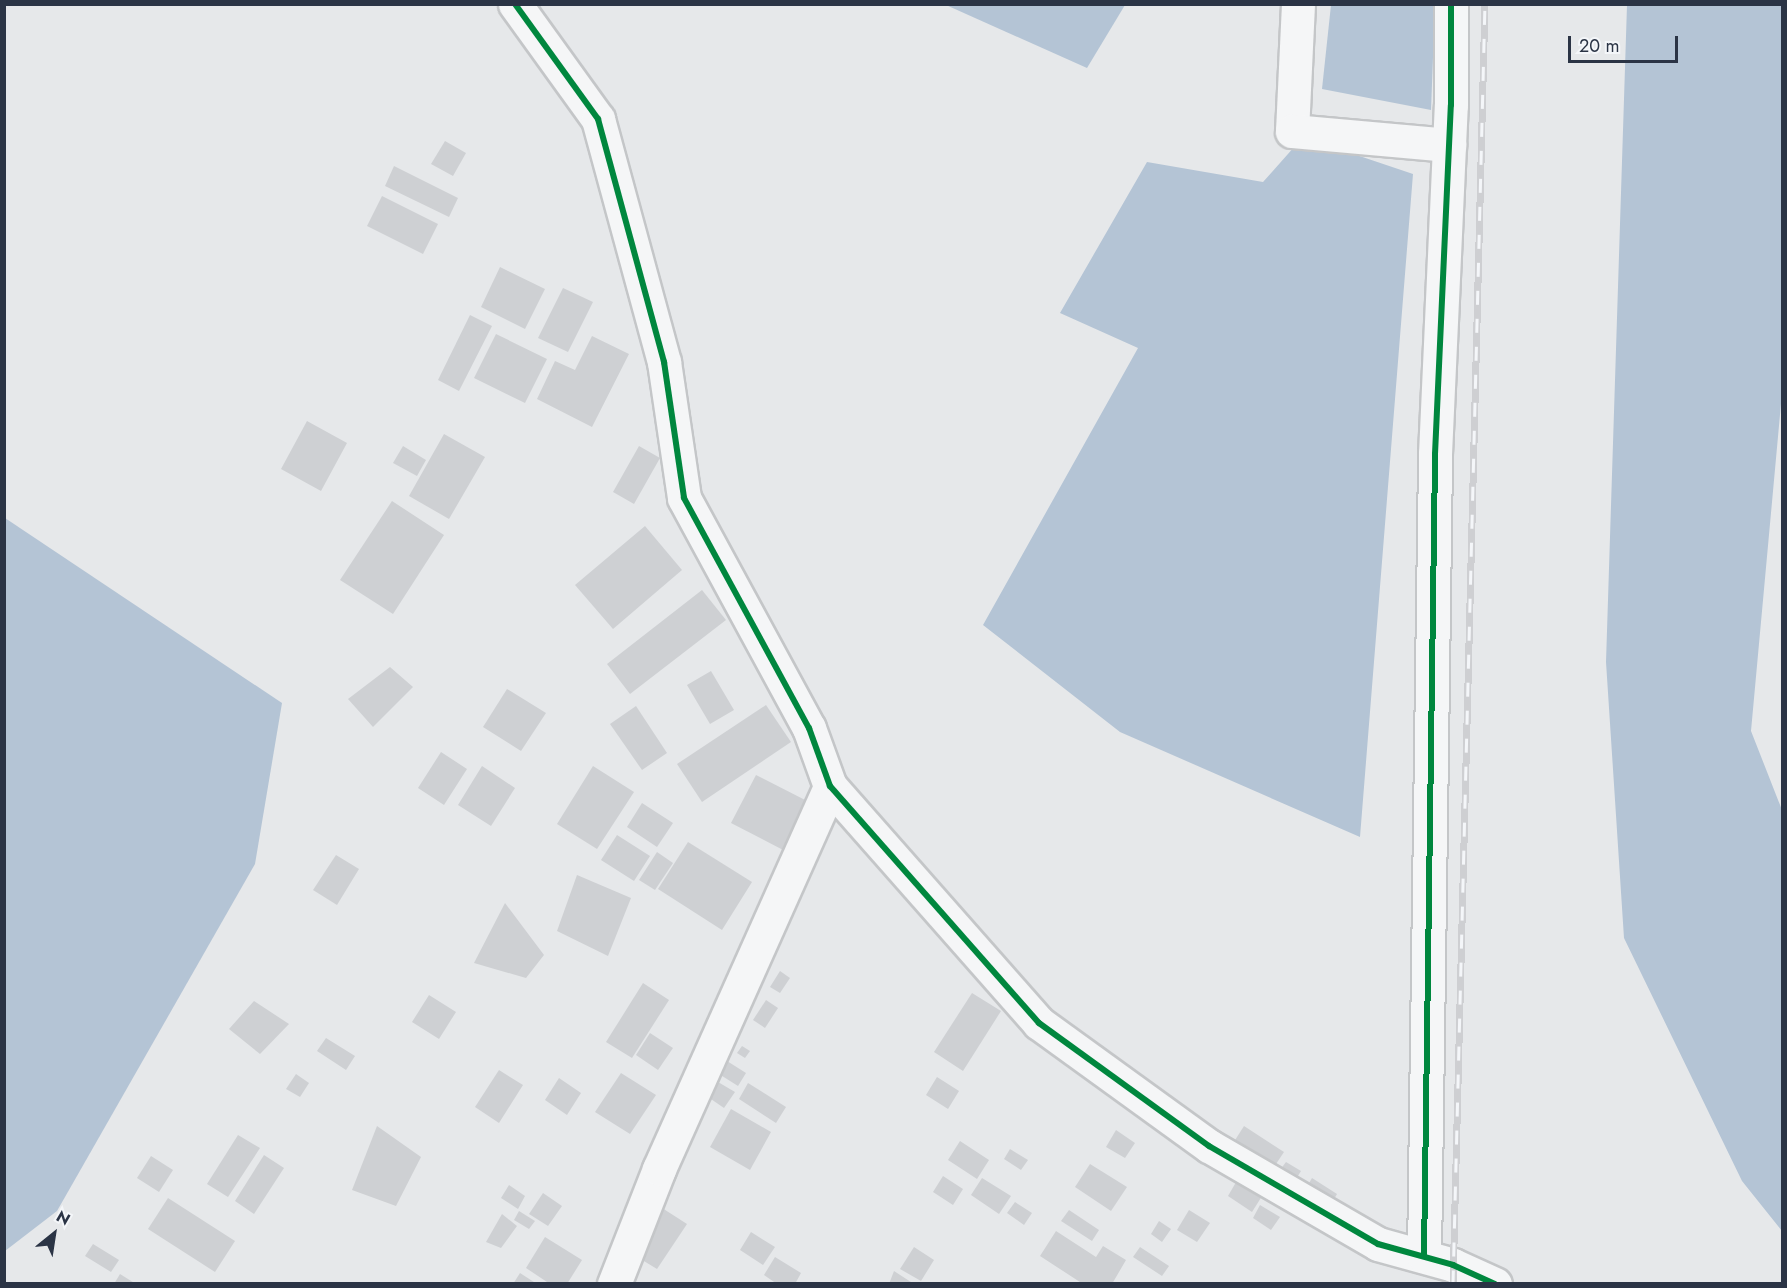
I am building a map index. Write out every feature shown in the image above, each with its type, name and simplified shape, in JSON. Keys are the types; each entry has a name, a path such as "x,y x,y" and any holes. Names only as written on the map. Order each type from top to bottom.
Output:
{"street":[{"path":"515,4 598,120 664,362 684,498 809,728 830,786 1039,1023 1209,1146 1378,1244 1424,1257 1495,1284"},
{"path":"1298,4 1292,131 1449,145"},
{"path":"1424,1257 1435,454 1449,145 1451,4"},
{"path":"614,1284 659,1169 830,786"}],"water":[{"path":"946,5 1125,5 1087,68"},
{"path":"1331,5 1435,5 1431,110 1322,89"},
{"path":"1627,5 1782,5 1782,393 1751,731 1782,810 1782,1231 1742,1181 1624,938 1606,662"},
{"path":"1303,137 1413,174 1360,837 1120,732 983,625 1138,348 1060,313 1147,162 1263,182"},
{"path":"5,518 282,703 255,864 57,1211 5,1251"}],"building":[{"path":"445,141 466,153 453,176 431,164"},
{"path":"394,166 458,198 449,217 385,186"},
{"path":"382,196 438,224 423,254 367,226"},
{"path":"500,267 545,289 525,329 481,307"},
{"path":"563,288 593,302 568,352 538,338"},
{"path":"470,315 492,326 459,391 438,380"},
{"path":"496,334 547,359 525,403 474,378"},
{"path":"592,336 629,354 592,427 537,399 555,361 575,370"},
{"path":"307,421 347,443 321,491 281,469"},
{"path":"444,434 485,457 449,519 409,496"},
{"path":"403,446 426,460 417,476 393,463"},
{"path":"639,446 660,458 634,504 613,492"},
{"path":"392,501 444,535 393,614 340,580"},
{"path":"645,526 682,570 613,629 575,585"},
{"path":"702,590 726,620 630,694 607,664"},
{"path":"390,667 413,687 373,727 348,699"},
{"path":"711,671 734,710 710,724 687,685"},
{"path":"507,689 546,713 521,751 483,727"},
{"path":"766,705 791,742 702,802 677,764"},
{"path":"636,706 667,753 642,770 610,724"},
{"path":"441,752 467,769 444,805 418,788"},
{"path":"482,766 515,788 491,826 458,805"},
{"path":"593,766 634,792 597,849 557,824"},
{"path":"756,775 811,803 787,852 731,823"},
{"path":"642,803 673,823 657,847 627,827"},
{"path":"617,835 650,856 634,881 601,860"},
{"path":"688,842 752,882 722,930 658,889"},
{"path":"657,852 673,863 655,890 639,880"},
{"path":"336,855 359,869 337,905 313,890"},
{"path":"577,875 631,898 608,956 557,931"},
{"path":"505,903 544,955 526,978 474,963"},
{"path":"780,971 790,978 780,993 770,987"},
{"path":"643,983 669,1000 632,1058 606,1042"},
{"path":"972,993 1001,1011 963,1071 934,1052"},
{"path":"429,995 456,1012 439,1039 412,1022"},
{"path":"766,1000 778,1008 765,1028 753,1020"},
{"path":"254,1001 289,1024 260,1054 229,1029"},
{"path":"650,1033 673,1048 658,1070 636,1055"},
{"path":"326,1038 355,1056 346,1070 317,1051"},
{"path":"742,1046 750,1051 745,1058 737,1053"},
{"path":"727,1061 746,1073 738,1086 719,1074"},
{"path":"499,1070 523,1085 499,1123 475,1107"},
{"path":"621,1073 656,1095 630,1134 595,1112"},
{"path":"296,1074 309,1083 300,1097 286,1089"},
{"path":"937,1077 959,1091 948,1109 926,1095"},
{"path":"559,1078 581,1093 567,1115 545,1100"},
{"path":"718,1082 735,1092 724,1108 708,1097"},
{"path":"748,1083 786,1107 776,1123 739,1099"},
{"path":"731,1109 771,1132 750,1170 710,1147"},
{"path":"377,1126 421,1157 396,1206 352,1190"},
{"path":"1244,1126 1284,1152 1270,1173 1230,1148"},
{"path":"1116,1130 1135,1143 1125,1158 1106,1147"},
{"path":"238,1135 260,1148 228,1197 207,1184"},
{"path":"960,1141 989,1160 977,1179 948,1160"},
{"path":"1010,1149 1028,1160 1021,1170 1004,1159"},
{"path":"264,1155 284,1168 254,1214 235,1201"},
{"path":"151,1156 173,1170 159,1192 137,1178"},
{"path":"1286,1162 1301,1171 1293,1184 1277,1174"},
{"path":"1090,1164 1127,1187 1111,1211 1075,1187"},
{"path":"943,1176 963,1189 953,1205 933,1192"},
{"path":"1239,1177 1264,1193 1252,1212 1228,1196"},
{"path":"982,1178 1011,1196 999,1214 971,1195"},
{"path":"1312,1178 1337,1194 1330,1206 1305,1190"},
{"path":"509,1185 525,1196 518,1209 501,1198"},
{"path":"543,1193 562,1206 548,1226 529,1214"},
{"path":"168,1198 235,1241 215,1272 148,1229"},
{"path":"1015,1202 1032,1213 1024,1225 1007,1213"},
{"path":"1260,1205 1280,1217 1271,1230 1253,1218"},
{"path":"659,1206 687,1224 657,1269 629,1252"},
{"path":"1069,1210 1099,1230 1092,1241 1061,1221"},
{"path":"1189,1210 1210,1223 1197,1242 1177,1230"},
{"path":"519,1211 535,1221 529,1229 514,1220"},
{"path":"502,1214 517,1226 501,1248 486,1242"},
{"path":"1159,1221 1171,1229 1162,1242 1151,1234"},
{"path":"1056,1231 1096,1257 1103,1246 1126,1260 1112,1284 1083,1284 1040,1256"},
{"path":"751,1232 775,1247 763,1265 740,1250"},
{"path":"545,1237 582,1260 567,1284 550,1284 526,1268"},
{"path":"93,1244 119,1260 111,1272 85,1256"},
{"path":"914,1247 934,1260 921,1281 900,1269"},
{"path":"1140,1247 1169,1266 1162,1276 1133,1257"},
{"path":"775,1257 801,1273 795,1284 777,1284 764,1275"},
{"path":"894,1271 914,1284 889,1284"},
{"path":"520,1273 537,1284 513,1284"},
{"path":"120,1274 136,1284 114,1284"}],"railway":[{"path":"1453,1284 1485,4"}],"cycle path":[{"path":"515,4 598,119 664,362 684,498 809,728 830,786 1039,1023 1209,1146 1378,1244 1453,1265 1495,1284"},
{"path":"1424,1256 1435,454 1451,105 1451,4"}]}
